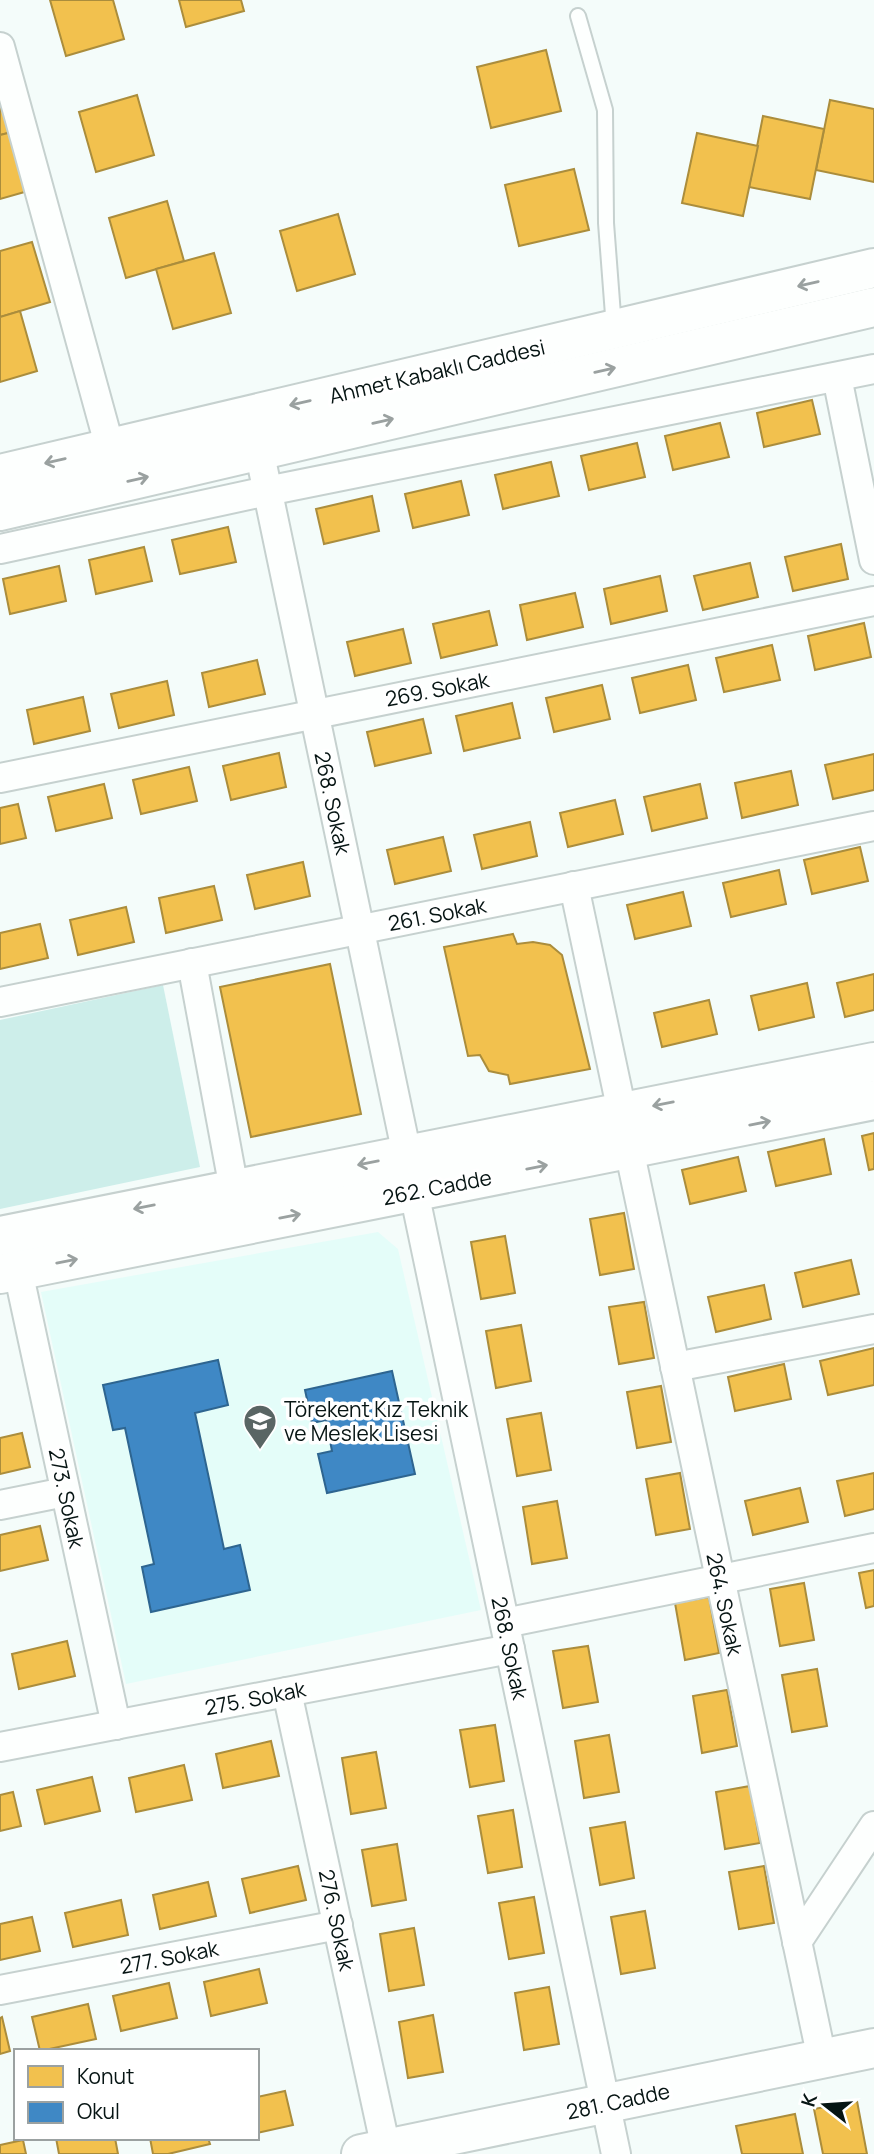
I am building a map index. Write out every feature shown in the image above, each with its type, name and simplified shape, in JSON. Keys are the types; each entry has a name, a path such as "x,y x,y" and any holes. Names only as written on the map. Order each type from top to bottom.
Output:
{"street":[{"path":"0,47 110,448"},
{"name":"Ahmet Kabaklı Caddesi","path":"0,474 874,268"},
{"name":"Ahmet Kabaklı Caddesi","path":"0,511 874,307"},
{"path":"0,549 267,491 874,369"},
{"path":"837,377 874,560"},
{"name":"268. Sokak","path":"259,450 616,2154"},
{"name":"269. Sokak","path":"0,778 874,601"},
{"name":"261. Sokak","path":"0,1002 874,826"},
{"name":"264. Sokak","path":"574,886 822,2059"},
{"path":"192,963 234,1189"},
{"name":"262. Cadde","path":"625,1131 874,1062"},
{"name":"262. Cadde","path":"9,1272 410,1173 625,1131 874,1100"},
{"name":"262. Cadde","path":"0,1236 234,1189 410,1173"},
{"name":"273. Sokak","path":"9,1272 65,1492 116,1725"},
{"path":"675,1367 874,1329"},
{"path":"0,1505 65,1492"},
{"name":"275. Sokak","path":"0,1747 288,1692 720,1579 874,1548"},
{"name":"276. Sokak","path":"288,1692 338,1925 374,2151"},
{"path":"797,1942 874,1826"},
{"name":"277. Sokak","path":"0,1990 338,1925"},
{"name":"281. Cadde","path":"374,2151 874,2048"}],"lane":[{"path":"578,16 605,110 606,223 614,330"}],"shaded area":[{"path":"163,985 200,1167 0,1209 0,1020"},
{"name":"Törekent Kız Teknik ve Meslek Lisesi","path":"378,1232 398,1249 481,1610 126,1684 41,1292"}],"building: Konut":[{"path":"50,0 113,0 124,39 66,56"},
{"path":"179,0 241,0 244,11 186,27"},
{"path":"546,50 561,111 491,128 477,67"},
{"path":"0,86 12,132 0,135"},
{"path":"137,95 154,155 96,172 79,112"},
{"path":"830,100 874,109 874,182 816,170"},
{"path":"763,116 824,129 810,199 749,187"},
{"path":"12,132 28,191 0,199 0,135"},
{"path":"697,133 758,146 743,216 682,203"},
{"path":"574,169 589,230 519,246 505,185"},
{"path":"167,201 184,261 126,278 109,218"},
{"path":"338,214 355,274 297,291 280,231"},
{"path":"32,242 50,302 0,317 0,251"},
{"path":"214,253 231,313 173,329 156,269"},
{"path":"20,311 37,371 0,382 0,317"},
{"path":"812,400 820,434 764,447 757,413"},
{"path":"720,423 729,457 673,470 665,436"},
{"path":"637,443 645,477 589,490 581,456"},
{"path":"551,462 559,496 503,509 495,475"},
{"path":"461,481 469,515 413,528 405,494"},
{"path":"372,496 379,531 324,544 316,509"},
{"path":"228,527 236,562 180,574 172,540"},
{"path":"841,544 848,579 793,591 785,557"},
{"path":"144,547 152,581 96,594 89,560"},
{"path":"750,563 758,597 703,610 694,576"},
{"path":"59,566 66,601 10,614 3,579"},
{"path":"660,576 667,611 611,624 604,589"},
{"path":"575,593 583,627 527,640 520,605"},
{"path":"489,611 497,645 441,658 433,624"},
{"path":"864,623 871,657 815,670 808,636"},
{"path":"403,629 411,663 355,676 347,642"},
{"path":"772,645 780,680 724,692 716,658"},
{"path":"257,660 265,694 209,707 202,673"},
{"path":"688,665 696,700 640,713 632,678"},
{"path":"167,681 174,715 119,728 111,694"},
{"path":"602,685 610,719 554,732 546,698"},
{"path":"83,697 90,731 34,744 27,710"},
{"path":"512,703 520,738 464,751 456,716"},
{"path":"423,719 431,753 375,766 367,732"},
{"path":"279,753 286,787 231,800 223,766"},
{"path":"874,754 874,790 833,799 825,765"},
{"path":"189,767 197,801 141,814 133,780"},
{"path":"791,771 798,805 742,818 735,783"},
{"path":"104,784 112,818 56,831 48,797"},
{"path":"700,784 707,818 652,831 644,797"},
{"path":"615,800 623,834 568,847 560,813"},
{"path":"18,804 26,838 0,844 0,808"},
{"path":"530,822 537,856 482,869 474,835"},
{"path":"443,837 451,871 395,884 387,850"},
{"path":"860,847 868,881 812,894 804,860"},
{"path":"303,862 310,896 255,909 247,875"},
{"path":"779,870 786,904 731,917 723,883"},
{"path":"214,886 222,920 166,933 159,898"},
{"path":"683,892 691,926 635,939 627,905"},
{"path":"126,907 134,942 78,955 70,920"},
{"path":"40,924 48,958 0,969 0,933"},
{"path":"513,934 517,944 533,942 550,945 562,955 590,1069 510,1084 508,1075 489,1071 480,1055 468,1056 444,947"},
{"path":"330,964 361,1114 251,1137 220,987"},
{"path":"874,974 874,1010 845,1017 837,983"},
{"path":"807,983 814,1017 759,1030 751,996"},
{"path":"709,1000 717,1034 662,1047 654,1013"},
{"path":"874,1133 874,1169 869,1170 862,1136"},
{"path":"824,1139 831,1174 776,1186 768,1152"},
{"path":"738,1157 746,1191 690,1204 682,1170"},
{"path":"624,1213 634,1269 600,1275 590,1219"},
{"path":"505,1236 515,1293 481,1299 471,1242"},
{"path":"851,1260 859,1294 803,1307 795,1273"},
{"path":"764,1285 771,1319 716,1332 708,1297"},
{"path":"644,1302 654,1358 619,1364 609,1307"},
{"path":"521,1325 531,1381 496,1388 486,1331"},
{"path":"874,1348 874,1385 828,1395 820,1361"},
{"path":"784,1364 791,1399 735,1411 728,1377"},
{"path":"661,1386 671,1442 637,1448 627,1392"},
{"path":"541,1413 551,1470 517,1476 507,1419"},
{"path":"22,1433 30,1467 0,1474 0,1438"},
{"path":"680,1473 690,1529 656,1535 646,1479"},
{"path":"874,1473 874,1509 845,1516 837,1481"},
{"path":"800,1488 808,1522 753,1535 745,1501"},
{"path":"557,1501 567,1558 532,1564 523,1507"},
{"path":"40,1526 48,1560 0,1571 0,1535"},
{"path":"874,1570 874,1606 866,1608 859,1573"},
{"path":"804,1583 814,1640 780,1646 770,1589"},
{"path":"709,1597 719,1653 685,1660 675,1603"},
{"path":"67,1641 75,1676 19,1689 12,1654"},
{"path":"588,1646 598,1702 563,1708 553,1651"},
{"path":"817,1669 827,1726 792,1732 782,1675"},
{"path":"727,1690 737,1746 702,1753 693,1696"},
{"path":"495,1725 504,1781 470,1787 460,1730"},
{"path":"609,1735 619,1792 584,1798 575,1741"},
{"path":"271,1741 279,1776 223,1788 216,1754"},
{"path":"376,1752 386,1808 351,1814 342,1758"},
{"path":"184,1765 192,1800 136,1812 129,1778"},
{"path":"92,1777 100,1811 45,1824 37,1790"},
{"path":"750,1786 760,1843 725,1849 716,1792"},
{"path":"13,1792 21,1826 0,1831 0,1795"},
{"path":"513,1810 522,1867 488,1873 478,1816"},
{"path":"625,1822 634,1878 600,1885 590,1828"},
{"path":"397,1844 406,1900 372,1906 362,1850"},
{"path":"298,1866 306,1900 250,1913 242,1879"},
{"path":"764,1866 774,1923 739,1929 729,1872"},
{"path":"208,1882 216,1916 160,1929 153,1895"},
{"path":"534,1897 544,1953 509,1959 499,1903"},
{"path":"121,1900 128,1935 73,1947 65,1913"},
{"path":"645,1911 655,1968 621,1974 611,1917"},
{"path":"32,1917 40,1951 0,1960 0,1924"},
{"path":"414,1928 424,1985 389,1991 380,1934"},
{"path":"259,1969 267,2003 211,2016 204,1982"},
{"path":"169,1983 177,2018 121,2031 113,1996"},
{"path":"549,1987 559,2044 524,2050 515,1993"},
{"path":"88,2004 96,2039 40,2049 32,2017"},
{"path":"433,2015 443,2072 408,2078 399,2022"},
{"path":"2,2017 10,2051 0,2054 0,2018"},
{"path":"285,2091 293,2125 259,2133 259,2097"},
{"path":"857,2101 867,2154 823,2154 814,2109"},
{"path":"795,2114 803,2154 742,2154 736,2126"},
{"path":"23,2140 26,2154 0,2154 0,2145"},
{"path":"56,2140 115,2140 118,2154 59,2154"},
{"path":"150,2140 209,2140 210,2144 168,2154 153,2154"}],"building: Okul":[{"path":"218,1360 228,1405 195,1413 224,1549 240,1545 250,1590 151,1612 142,1567 154,1564 125,1428 113,1430 103,1385"},
{"path":"392,1371 415,1474 327,1493 318,1454 332,1451 326,1420 312,1423 305,1390"}],"place":[{"name":"Törekent Kız Teknik ve Meslek Lisesi","path":"260,1451"}]}
